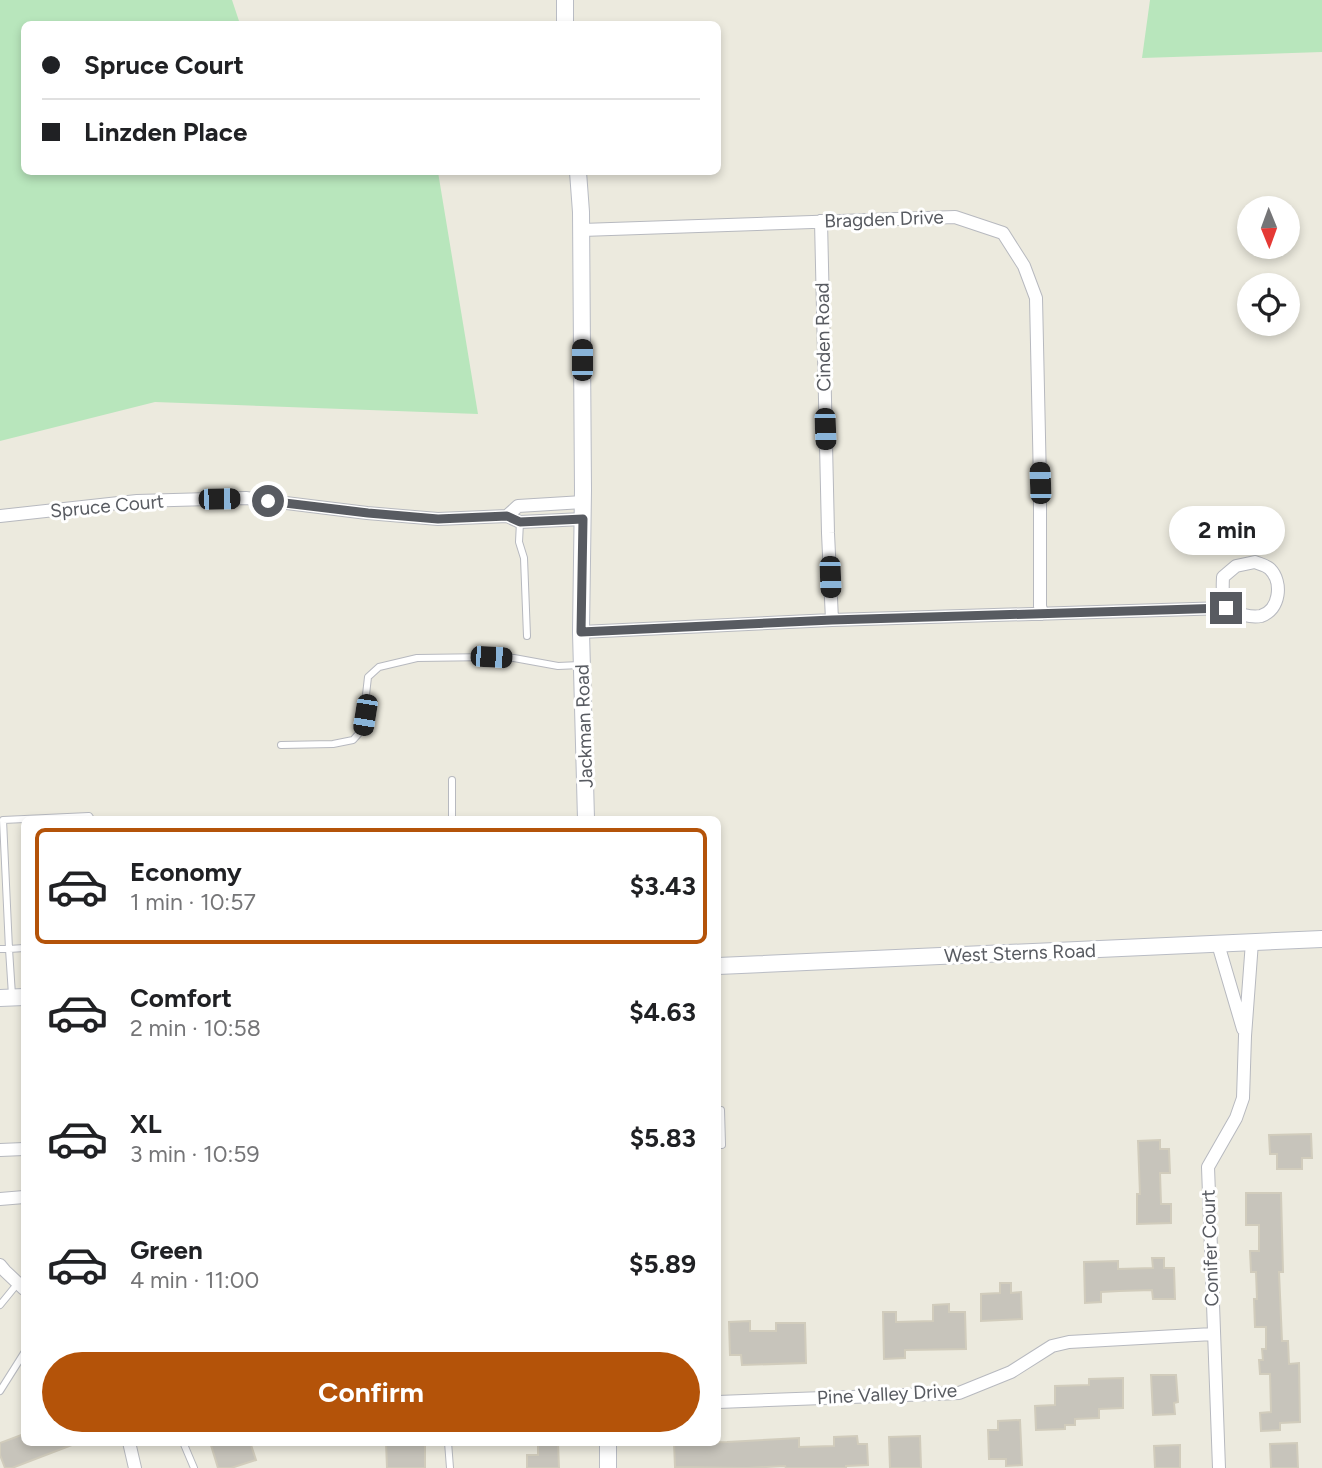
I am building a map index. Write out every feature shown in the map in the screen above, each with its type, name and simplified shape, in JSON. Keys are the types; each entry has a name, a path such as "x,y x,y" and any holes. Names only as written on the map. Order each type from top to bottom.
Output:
{"street":[{"path":"565,0 565,21"},
{"name":"Jackman Road","path":"578,175 582,230 581,632 586,816"},
{"name":"Bragden Drive","path":"582,230 955,217 1003,233 1024,266 1036,298 1042,614"},
{"name":"Cinden Road","path":"821,221 832,620"},
{"name":"Spruce Court","path":"0,516 137,501 246,498 438,519 507,516 520,522 583,510"},
{"name":"Spruce Court","path":"507,516 518,506 583,510"},
{"path":"581,632 832,620 1226,608 1239,615 1261,616 1272,608 1278,598 1276,578 1269,568 1255,562 1236,566 1223,577 1222,589 1226,608"},
{"name":"West Sterns Road","path":"721,966 1322,939"},
{"name":"Conifer Court","path":"1219,1468 1208,1167 1236,1118 1243,1098 1252,942"},
{"name":"Conifer Court","path":"1218,944 1245,1036"},
{"path":"0,1150 21,1149"},
{"path":"0,1199 21,1197"},
{"path":"0,1265 21,1286"},
{"name":"Pine Valley Drive","path":"721,1402 959,1393 1011,1371 1052,1346 1069,1342 1213,1334"},
{"path":"130,1446 135,1468"},
{"path":"608,1446 608,1468"}],"lane":[{"path":"520,522 519,542 524,558 527,636"},
{"path":"281,745 332,744 353,740 362,730 368,677 379,667 417,658 491,657 558,666 582,665"},
{"path":"452,816 453,779"},
{"path":"12,997 2,820 21,819"},
{"path":"0,949 21,948"},
{"path":"721,1110 721,1145"},
{"path":"0,1305 21,1286"},
{"path":"0,1391 21,1358"},
{"path":"185,1446 194,1468"},
{"path":"448,1446 450,1468"}],"green space":[{"path":"0,0 232,0 239,21 21,21 21,175 438,175 478,414 155,402 0,441"},
{"path":"1150,0 1322,0 1322,52 1142,58"}],"building":[{"path":"1311,1134 1312,1158 1302,1158 1302,1169 1277,1169 1277,1154 1270,1154 1269,1135"},
{"path":"1160,1140 1160,1149 1169,1149 1170,1173 1160,1173 1161,1204 1171,1204 1171,1223 1137,1224 1137,1194 1140,1194 1138,1141"},
{"path":"1246,1193 1281,1193 1283,1272 1279,1272 1282,1341 1288,1341 1289,1364 1299,1363 1300,1422 1280,1423 1280,1430 1261,1431 1260,1413 1271,1412 1270,1374 1260,1374 1259,1360 1263,1360 1262,1349 1266,1349 1266,1327 1255,1327 1256,1272 1251,1272 1250,1251 1259,1251 1259,1225 1246,1225"},
{"path":"1152,1258 1164,1258 1164,1268 1174,1268 1175,1299 1153,1299 1152,1290 1119,1291 1101,1292 1101,1302 1085,1303 1084,1262 1118,1261 1118,1269 1153,1268"},
{"path":"1000,1283 1011,1283 1011,1293 1021,1292 1022,1319 981,1321 981,1294 1000,1293"},
{"path":"949,1304 949,1312 965,1312 966,1349 905,1350 905,1358 884,1359 883,1312 896,1312 896,1322 933,1321 933,1305"},
{"path":"750,1321 750,1331 776,1331 776,1323 805,1323 806,1363 742,1365 741,1355 730,1355 729,1322"},
{"path":"1151,1375 1176,1375 1178,1402 1174,1403 1175,1414 1153,1415"},
{"path":"1123,1378 1123,1408 1099,1409 1099,1418 1075,1419 1075,1425 1065,1425 1065,1429 1036,1430 1035,1406 1055,1405 1055,1386 1089,1385 1089,1379"},
{"path":"1020,1420 1022,1465 1006,1466 1006,1459 989,1459 988,1430 998,1430 998,1421"},
{"path":"21,1435 21,1446 69,1446 12,1468 5,1468 0,1455 0,1443"},
{"path":"857,1436 858,1444 867,1444 868,1465 846,1468 675,1467 674,1446 721,1446 721,1442 799,1438 799,1447 834,1446 834,1437"},
{"path":"920,1436 921,1468 890,1468 889,1437"},
{"path":"1297,1443 1298,1468 1271,1468 1270,1444"},
{"path":"1180,1445 1180,1468 1155,1468 1154,1446"},
{"path":"211,1446 251,1446 256,1460 231,1468 218,1468"},
{"path":"386,1446 425,1446 425,1468 387,1468"},
{"path":"538,1446 558,1446 559,1468 527,1468 527,1455 538,1455"}],"route":[{"path":"268,501 438,519 507,516 520,522 583,519 581,632 832,620 1226,608"}]}
